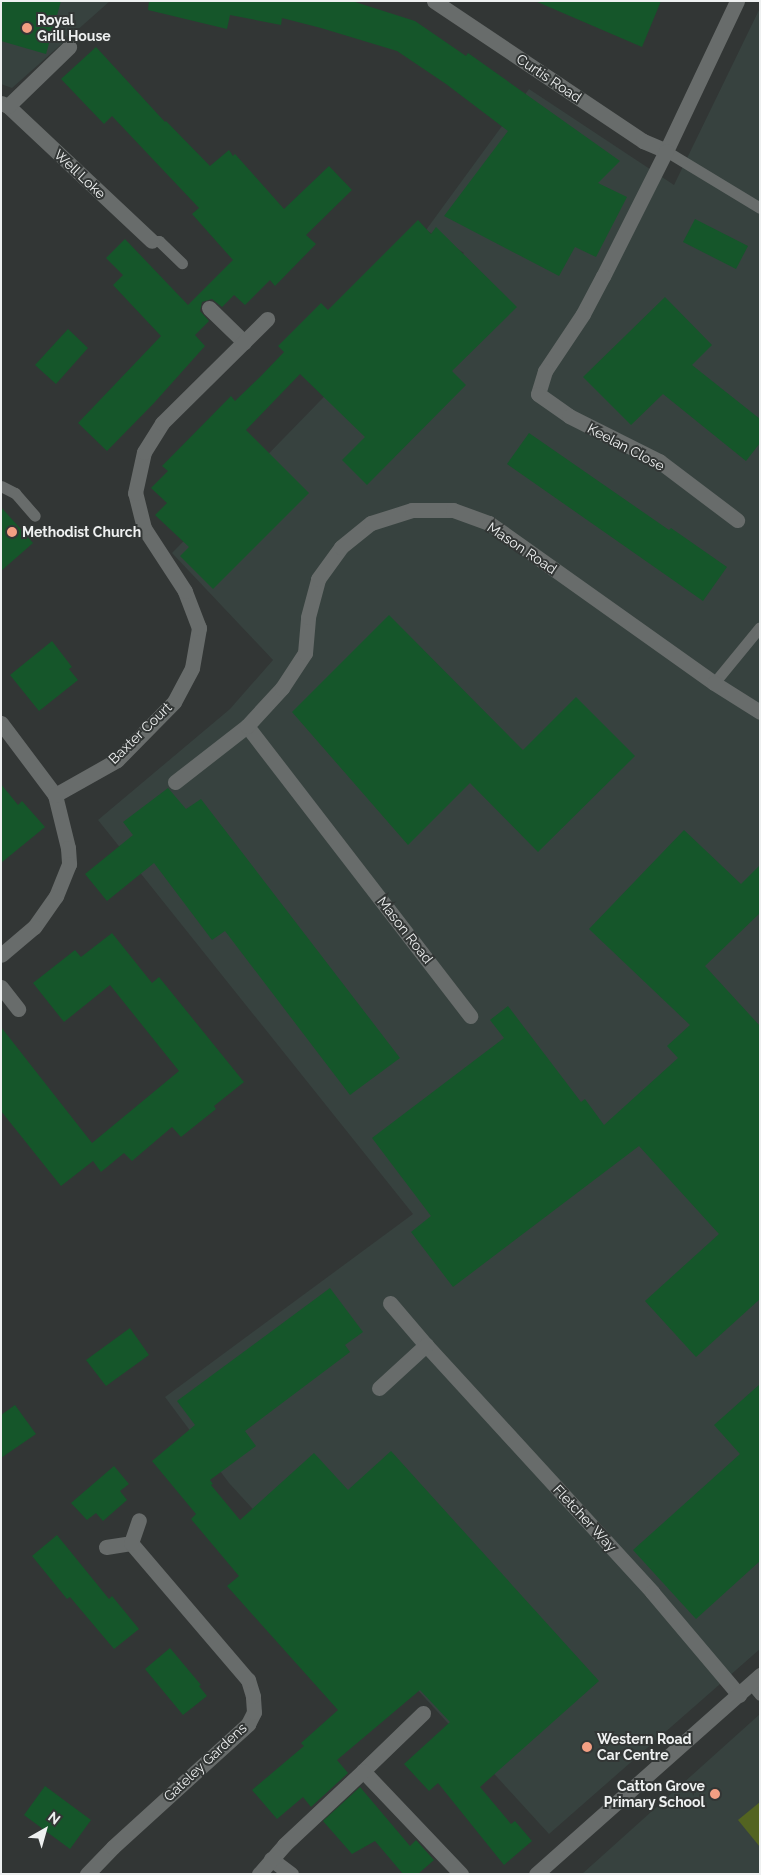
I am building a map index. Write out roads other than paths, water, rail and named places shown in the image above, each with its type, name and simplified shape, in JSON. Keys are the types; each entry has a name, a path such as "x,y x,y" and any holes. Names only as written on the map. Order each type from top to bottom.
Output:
{"street":[{"name":"Curtis Road","path":"434,1 644,141 666,151"},
{"path":"666,151 737,1"},
{"name":"Well Loke","path":"69,47 5,104 152,242"},
{"name":"Keelan Close","path":"666,151 583,314 545,371 538,394 569,416 659,462 737,520"},
{"path":"209,308 244,342"},
{"name":"Baxter Court","path":"55,795 117,760 174,702 192,668 199,628 185,591 144,528 135,493 144,452 162,423 267,319"},
{"name":"Mason Road","path":"175,782 247,726 282,688 304,653 308,617 318,579 341,547 371,523 412,510 453,510 489,524 714,683 760,712"},
{"path":"1,723 55,795 68,848 69,864 56,896 34,926 1,955"},
{"name":"Mason Road","path":"247,726 470,1016"},
{"path":"1,987 18,1009"},
{"name":"Fletcher Way","path":"390,1303 426,1345 652,1592 739,1695"},
{"path":"379,1388 426,1345"},
{"path":"106,1547 131,1543 138,1520"},
{"name":"Gateley Gardens","path":"87,1874 113,1847 248,1724 254,1712 253,1696 248,1680 131,1543"},
{"path":"536,1874 739,1695 757,1685"},
{"path":"259,1874 271,1859 423,1713"},
{"path":"363,1771 461,1874"},
{"path":"271,1859 292,1874"}],"lane":[{"path":"666,151 760,208"},
{"path":"152,242 159,240 182,263"},
{"path":"1,486 15,493 35,516"},
{"path":"714,683 760,627"}],"place":[{"name":"Royal Grill House","path":"27,28"},
{"name":"Methodist Church","path":"12,532"},
{"name":"Western Road Car Centre","path":"587,1747"},
{"name":"Catton Grove Primary School","path":"715,1794"}]}
